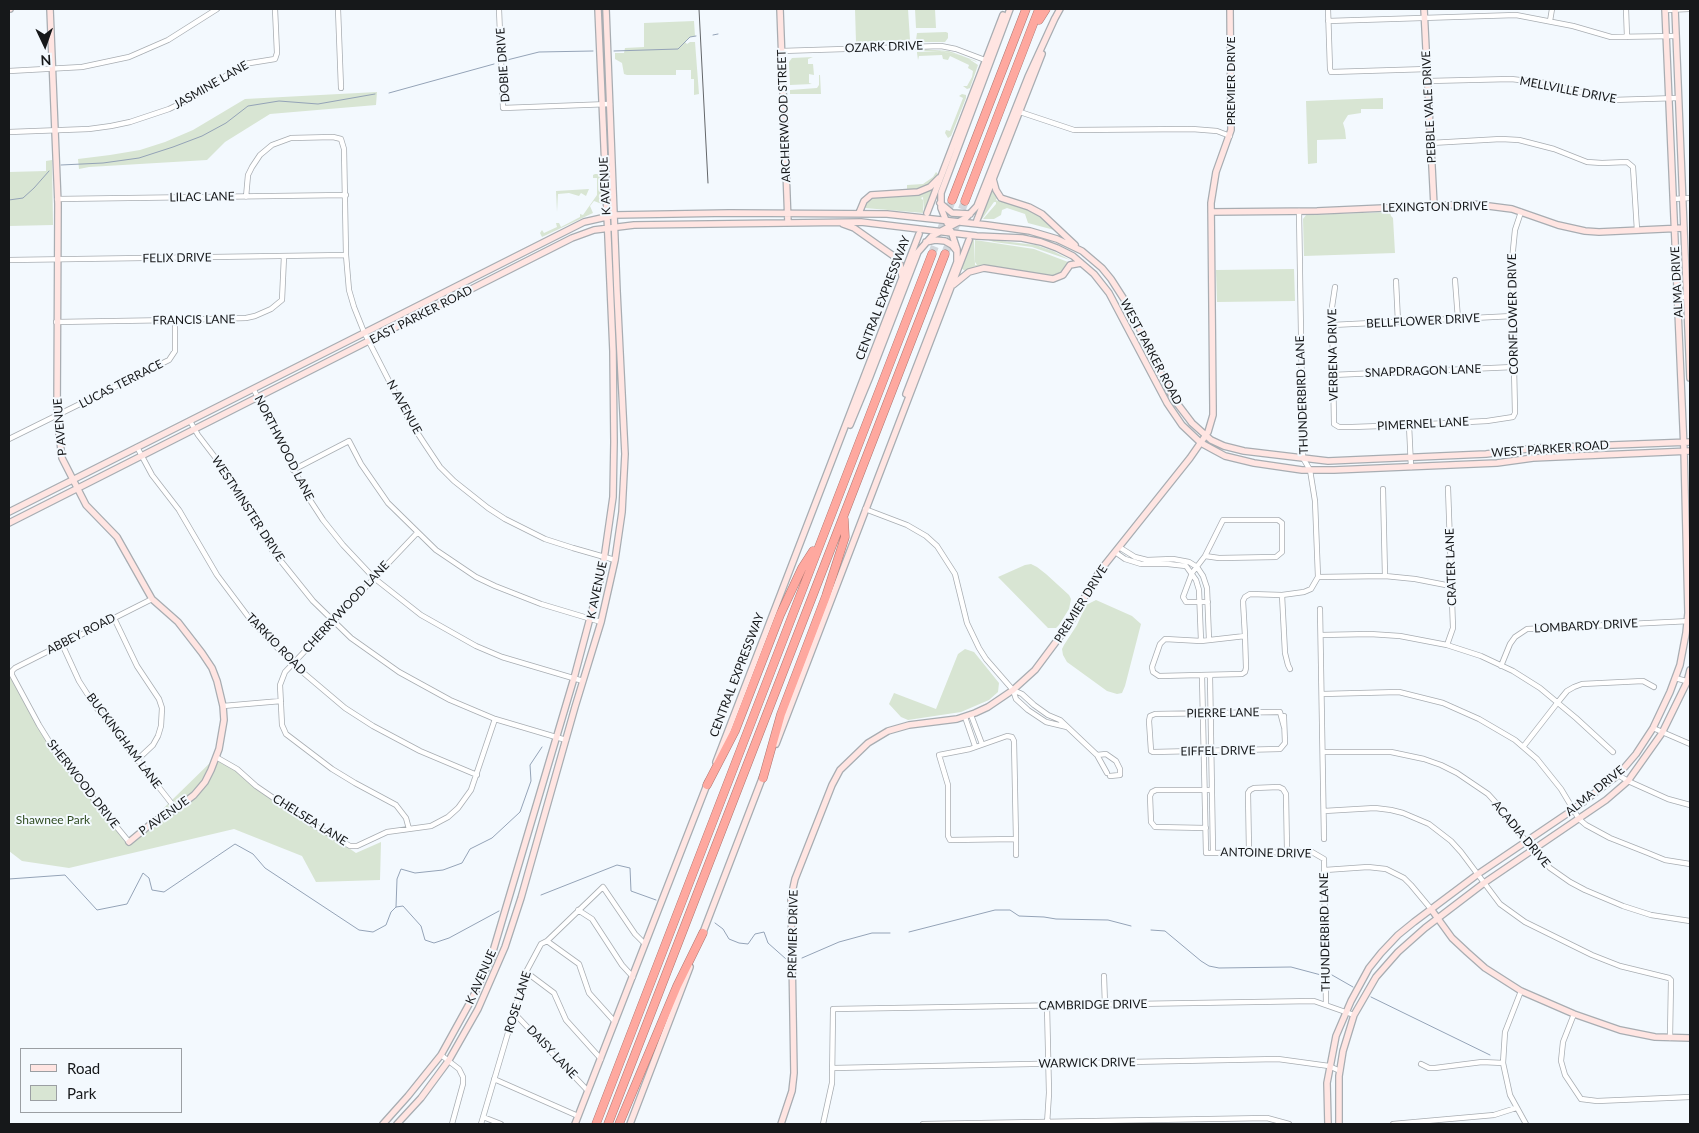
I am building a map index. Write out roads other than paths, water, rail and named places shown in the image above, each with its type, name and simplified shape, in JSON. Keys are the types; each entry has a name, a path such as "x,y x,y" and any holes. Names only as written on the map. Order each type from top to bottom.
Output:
{"highway":[{"path":"1016,36 1021,9"},
{"path":"952,200 1026,9"},
{"path":"965,201 1039,9"},
{"path":"1029,37 1046,9"},
{"path":"596,1124 932,254"},
{"path":"608,1124 944,254"},
{"path":"763,778 781,714 826,596 845,537 844,515"},
{"path":"707,785 735,731 780,615 802,568 821,539"},
{"path":"619,1124 677,986 703,933"}],"main road":[{"name":"P AVENUE","path":"50,9 57,199 57,417 60,449 64,464 86,505 117,536 152,599 178,622 212,668 223,706 222,736 216,757 205,782 194,795 176,809 152,823 129,842"},
{"name":"K AVENUE","path":"383,1124 441,1055 470,1004 491,958 574,678 602,573 613,497 614,442 613,351 598,9"},
{"name":"K AVENUE","path":"398,1123 421,1098 449,1060 478,1009 510,934 601,622 615,560 622,512 625,442 606,9"},
{"name":"ARCHERWOOD STREET","path":"780,9 788,223"},
{"path":"927,213 1006,9"},
{"path":"894,435 893,431 903,403 957,262 958,251 940,203 942,190 1010,9"},
{"path":"950,230 970,214 980,199 1021,94 1060,9"},
{"name":"PREMIER DRIVE","path":"781,1124 792,1091 794,1074 791,897 795,879 832,784 840,770 868,743 888,731 909,725 968,716 988,707 1013,690 1035,670 1070,623 1092,583 1206,436 1213,415 1212,194 1216,172 1230,136 1232,113 1230,9"},
{"name":"PEBBLE VALE DRIVE","path":"1424,9 1434,206"},
{"name":"ALMA DRIVE","path":"1328,1124 1326,1092 1329,1066 1340,1024 1364,976 1381,952 1398,935 1478,874 1574,809 1618,775 1636,754 1653,728 1670,692 1683,653 1689,621 1687,442 1680,372 1665,9"},
{"name":"ALMA DRIVE","path":"1675,9 1684,228 1689,297 1690,378"},
{"path":"977,220 1055,18"},
{"path":"598,39 607,38"},
{"path":"859,213 864,201 871,195 918,192 930,187 942,174"},
{"path":"993,178 996,190 1001,198 1042,214 1082,251"},
{"path":"940,203 952,213 970,214"},
{"name":"LEXINGTON DRIVE","path":"1211,212 1486,205 1521,212 1572,229 1600,232 1684,228"},
{"path":"729,213 729,224"},
{"name":"EAST PARKER ROAD","path":"9,512 71,479 254,390 364,332 584,222 615,215 859,213"},
{"name":"WEST PARKER ROAD","path":"859,213 946,220 1030,231 1057,239 1082,251 1102,268 1111,279 1128,307 1184,414 1206,436 1224,446 1256,454 1328,460 1486,454 1553,447 1687,442"},
{"path":"837,222 854,228 894,256 902,270 902,281"},
{"name":"EAST PARKER ROAD","path":"9,522 582,234 615,226 861,222"},
{"name":"WEST PARKER ROAD","path":"861,222 940,232 950,230 1022,238 1041,242 1073,256 1102,283 1120,312 1175,416 1201,443 1225,456 1254,463 1310,470 1485,464 1552,457 1687,451"},
{"path":"825,479 866,386 918,252 924,242 940,232"},
{"name":"CENTRAL EXPRESSWAY","path":"575,1124 919,234"},
{"path":"924,242 935,240 945,242 952,245 958,251"},
{"path":"630,1124 969,240"},
{"path":"541,243 546,252"},
{"path":"952,287 969,272 984,268 1053,279 1062,275 1070,265 1081,263"},
{"path":"489,270 494,279"},
{"path":"436,297 440,306"},
{"path":"1120,312 1128,307"},
{"path":"613,351 621,351"},
{"path":"1145,362 1153,357"},
{"path":"303,364 307,372"},
{"path":"1680,372 1690,371"},
{"path":"614,442 625,442"},
{"path":"1607,445 1607,454"},
{"path":"1552,457 1553,447"},
{"path":"1254,463 1256,454"},
{"path":"1485,464 1486,454"},
{"name":"ALMA DRIVE","path":"1340,1124 1338,1097 1343,1051 1354,1015 1376,977 1411,940 1437,919 1484,884 1606,800 1628,781 1662,732 1689,682 1690,670"},
{"path":"515,878 526,881"},
{"path":"1431,910 1452,938 1485,968 1521,991 1574,1014 1620,1030 1655,1037 1690,1038"},
{"path":"391,1116 398,1123"}],"street":[{"path":"9,71 93,66 138,54 168,40 216,9"},
{"name":"JASMINE LANE","path":"9,132 111,126 146,117 186,102 249,62 275,59 277,54 275,9"},
{"path":"338,9 341,88"},
{"name":"DOBIE DRIVE","path":"499,9 503,108 610,104"},
{"path":"1328,9 1331,72 1428,69"},
{"path":"1550,21 1552,9"},
{"path":"1626,9 1627,37"},
{"path":"1665,9 1689,9"},
{"path":"1328,21 1506,15 1550,21 1611,37 1676,36"},
{"name":"OZARK DRIVE","path":"782,51 941,46 956,49 985,60"},
{"name":"MELLVILLE DRIVE","path":"1428,82 1511,79 1546,83 1612,100 1678,98"},
{"path":"1020,112 1074,130 1192,128 1218,131 1230,136"},
{"name":"N AVENUE","path":"246,197 247,180 252,166 264,151 279,142 291,138 340,137 343,141 344,149 346,255 349,290 364,332 409,420 440,467 454,481 488,508 524,530 545,539 615,560"},
{"path":"1431,143 1500,139 1519,140 1587,162 1628,162 1634,167 1637,230"},
{"name":"LILAC LANE","path":"57,199 346,195"},
{"path":"1673,199 1690,198"},
{"name":"THUNDERBIRD LANE","path":"1299,211 1303,458 1310,470 1316,501 1318,577"},
{"name":"CORNFLOWER DRIVE","path":"1513,417 1515,413 1512,245 1521,212"},
{"name":"FELIX DRIVE","path":"9,260 346,255"},
{"name":"FRANCIS LANE","path":"56,322 246,318 255,316 271,309 282,300 284,256"},
{"path":"1455,280 1458,319"},
{"path":"1396,281 1398,322"},
{"name":"VERBENA DRIVE","path":"1334,424 1332,296 1335,287"},
{"path":"1678,297 1689,297"},
{"name":"BELLFLOWER DRIVE","path":"1332,325 1513,316"},
{"name":"LUCAS TERRACE","path":"9,440 169,360 175,351 175,320"},
{"name":"SNAPDRAGON LANE","path":"1332,375 1514,367"},
{"name":"NORTHWOOD LANE","path":"254,390 293,470 323,520 374,578 421,615 476,646 512,660 583,681"},
{"name":"PIMERNEL LANE","path":"1334,424 1352,427 1409,425 1487,421 1513,417"},
{"name":"WESTMINSTER DRIVE","path":"190,421 198,436 226,473 272,550 313,601 333,621 375,656 413,681 450,700 495,719 566,740"},
{"path":"1409,425 1411,466"},
{"path":"293,470 348,441 372,482 388,503 436,550 482,580 541,604 601,622"},
{"name":"TARKIO ROAD","path":"137,447 152,474 179,510 216,575 254,623 292,664 345,708 373,726 420,751 477,774"},
{"path":"1383,488 1385,576"},
{"name":"CRATER LANE","path":"1446,645 1453,628 1448,488"},
{"path":"865,509 907,525 926,536 937,546 955,574 967,623 972,636 986,659 1013,690 1016,699 1031,712 1046,722 1067,728"},
{"path":"1205,556 1218,558 1276,557 1282,552 1282,526 1278,520 1223,520 1205,556 1192,573 1183,597 1186,602 1208,602"},
{"name":"CHERRYWOOD LANE","path":"409,829 406,818 396,805 332,769 286,734 282,725 280,685 292,664 417,533"},
{"path":"1117,549 1125,559 1141,564 1189,562 1197,567 1206,582 1209,640"},
{"path":"1161,562 1186,566 1192,573 1198,585 1201,640"},
{"path":"1245,636 1209,640 1162,640 1152,667 1153,672 1157,675 1210,676 1240,675 1245,672 1245,636 1243,601 1250,594 1282,595 1304,592 1311,589 1318,577 1385,576 1415,579 1451,586"},
{"path":"1198,585 1206,582"},
{"path":"1282,595 1285,653 1290,669"},
{"name":"ABBEY ROAD","path":"12,671 152,599"},
{"path":"1320,609 1324,839"},
{"path":"114,618 137,666 160,699 162,708 161,726 158,736 152,746 137,760"},
{"name":"LOMBARDY DRIVE","path":"1502,666 1510,644 1515,637 1527,629 1689,621"},
{"path":"1201,624 1208,623"},
{"path":"1321,636 1370,634 1400,636 1446,645 1502,666 1527,679 1558,702 1612,752"},
{"name":"BUCKINGHAM LANE","path":"62,644 79,681 95,706 176,809"},
{"name":"SHERWOOD DRIVE","path":"12,671 12,675 39,725 58,754 129,842"},
{"path":"1202,676 1204,828 1205,840 1213,840"},
{"path":"1210,676 1213,852"},
{"path":"1675,678 1689,682"},
{"path":"1523,747 1567,691 1582,684 1643,681 1654,687"},
{"path":"1013,690 1022,694 1048,715 1060,720 1097,755 1109,774 1120,776 1120,768 1116,761 1106,754 1097,755"},
{"path":"1322,694 1379,691 1399,692 1443,703 1479,719 1523,747 1550,774 1579,819 1594,831 1665,860 1690,864"},
{"path":"223,706 282,701"},
{"path":"1031,712 1035,706"},
{"name":"PIERRE LANE","path":"1153,752 1151,750 1149,721 1150,716 1155,714 1280,712 1284,727 1285,743 1283,748"},
{"path":"968,716 982,744"},
{"path":"968,716 976,746"},
{"name":"CHELSEA LANE","path":"216,757 237,769 256,786 290,810 350,846 361,845 388,832 431,826 448,817 467,798 495,719"},
{"path":"1653,728 1690,744"},
{"path":"1016,839 950,840 948,836 948,785 939,755 1008,736 1012,737 1014,741 1016,839 1016,855"},
{"name":"EIFFEL DRIVE","path":"1153,752 1278,750 1283,748"},
{"name":"ACADIA DRIVE","path":"1323,752 1391,752 1424,759 1441,765 1457,773 1488,794 1550,868 1585,890 1623,906 1651,915 1690,921"},
{"path":"1203,766 1211,766"},
{"path":"1618,775 1668,799 1690,805"},
{"path":"1249,851 1248,793 1254,788 1279,787 1285,791 1287,851"},
{"path":"1212,790 1156,790 1150,796 1152,824 1158,828 1212,828"},
{"path":"1204,807 1212,807"},
{"path":"1324,811 1375,808 1391,810 1429,824 1452,841 1500,904 1525,922 1592,955 1620,966 1671,980 1670,1038"},
{"name":"ANTOINE DRIVE","path":"1205,840 1206,853 1249,851 1312,852 1324,859"},
{"name":"THUNDERBIRD LANE","path":"1324,859 1326,1004"},
{"path":"1325,870 1368,867 1386,870 1404,878 1431,910"},
{"name":"ROSE LANE","path":"481,1124 526,972 541,944 547,941 603,888 635,934 645,944"},
{"path":"578,910 592,919 632,977"},
{"path":"547,941 578,964 589,994 615,1022"},
{"path":"526,972 554,993 566,1020 601,1059"},
{"path":"1104,976 1104,1005"},
{"path":"1521,991 1508,1019 1502,1046 1503,1063 1510,1095 1526,1124"},
{"name":"CAMBRIDGE DRIVE","path":"833,1068 833,1009 1314,1001 1354,1015"},
{"path":"1047,1006 1049,1093 1047,1124"},
{"name":"DAISY LANE","path":"515,1014 588,1091"},
{"path":"1574,1014 1562,1042 1561,1061 1565,1075 1581,1099 1597,1102 1690,1097"},
{"path":"441,1055 459,1069 463,1080 452,1124"},
{"name":"WARWICK DRIVE","path":"833,1068 1278,1059 1329,1066 1340,1071"},
{"path":"1421,1064 1429,1068 1435,1068 1482,1062 1503,1063"},
{"path":"830,1124 824,1123 830,1097 833,1068"},
{"path":"494,1078 578,1116"},
{"path":"1393,1124 1494,1115 1516,1108"},
{"path":"483,1117 501,1124"},
{"path":"923,1124 1047,1124 1267,1118 1289,1124"}],"waterway":[{"path":"713,35 718,34"},
{"path":"614,51 678,49 690,37 696,36"},
{"path":"507,60 539,52 593,51"},
{"path":"389,93 494,64"},
{"path":"61,165 103,163 139,158 202,136 226,123 248,106 279,101 318,104 375,94"},
{"path":"9,200 23,198 49,171"},
{"path":"396,907 397,879 401,869 415,873 443,870 462,863 470,849 492,838 520,812 531,781 530,765 542,747"},
{"path":"9,879 65,875 97,910 127,904 143,873 149,878 152,890 164,892 235,844 253,854 265,868 359,930 373,932 386,925 391,912 396,907 403,906 421,926 425,940 434,943 449,938 499,911"},
{"path":"541,895 617,865 630,868 631,891 656,900"},
{"path":"909,932 995,910 1010,910 1019,916 1108,920 1131,926"},
{"path":"715,923 723,929 729,939 739,943 748,944 755,934 764,932 768,943 786,959"},
{"path":"1151,930 1165,931 1209,966 1219,968 1291,967 1321,975"},
{"path":"802,958 839,942 872,933 890,933"},
{"path":"1332,975 1353,987"},
{"path":"1371,997 1490,1055"}],"tunnel":[{"path":"932,254 952,200"},
{"path":"945,254 965,201"}],"tram line":[{"path":"699,9 708,183"}],"park label":[{"name":"Shawnee Park","path":"53,820"}]}
